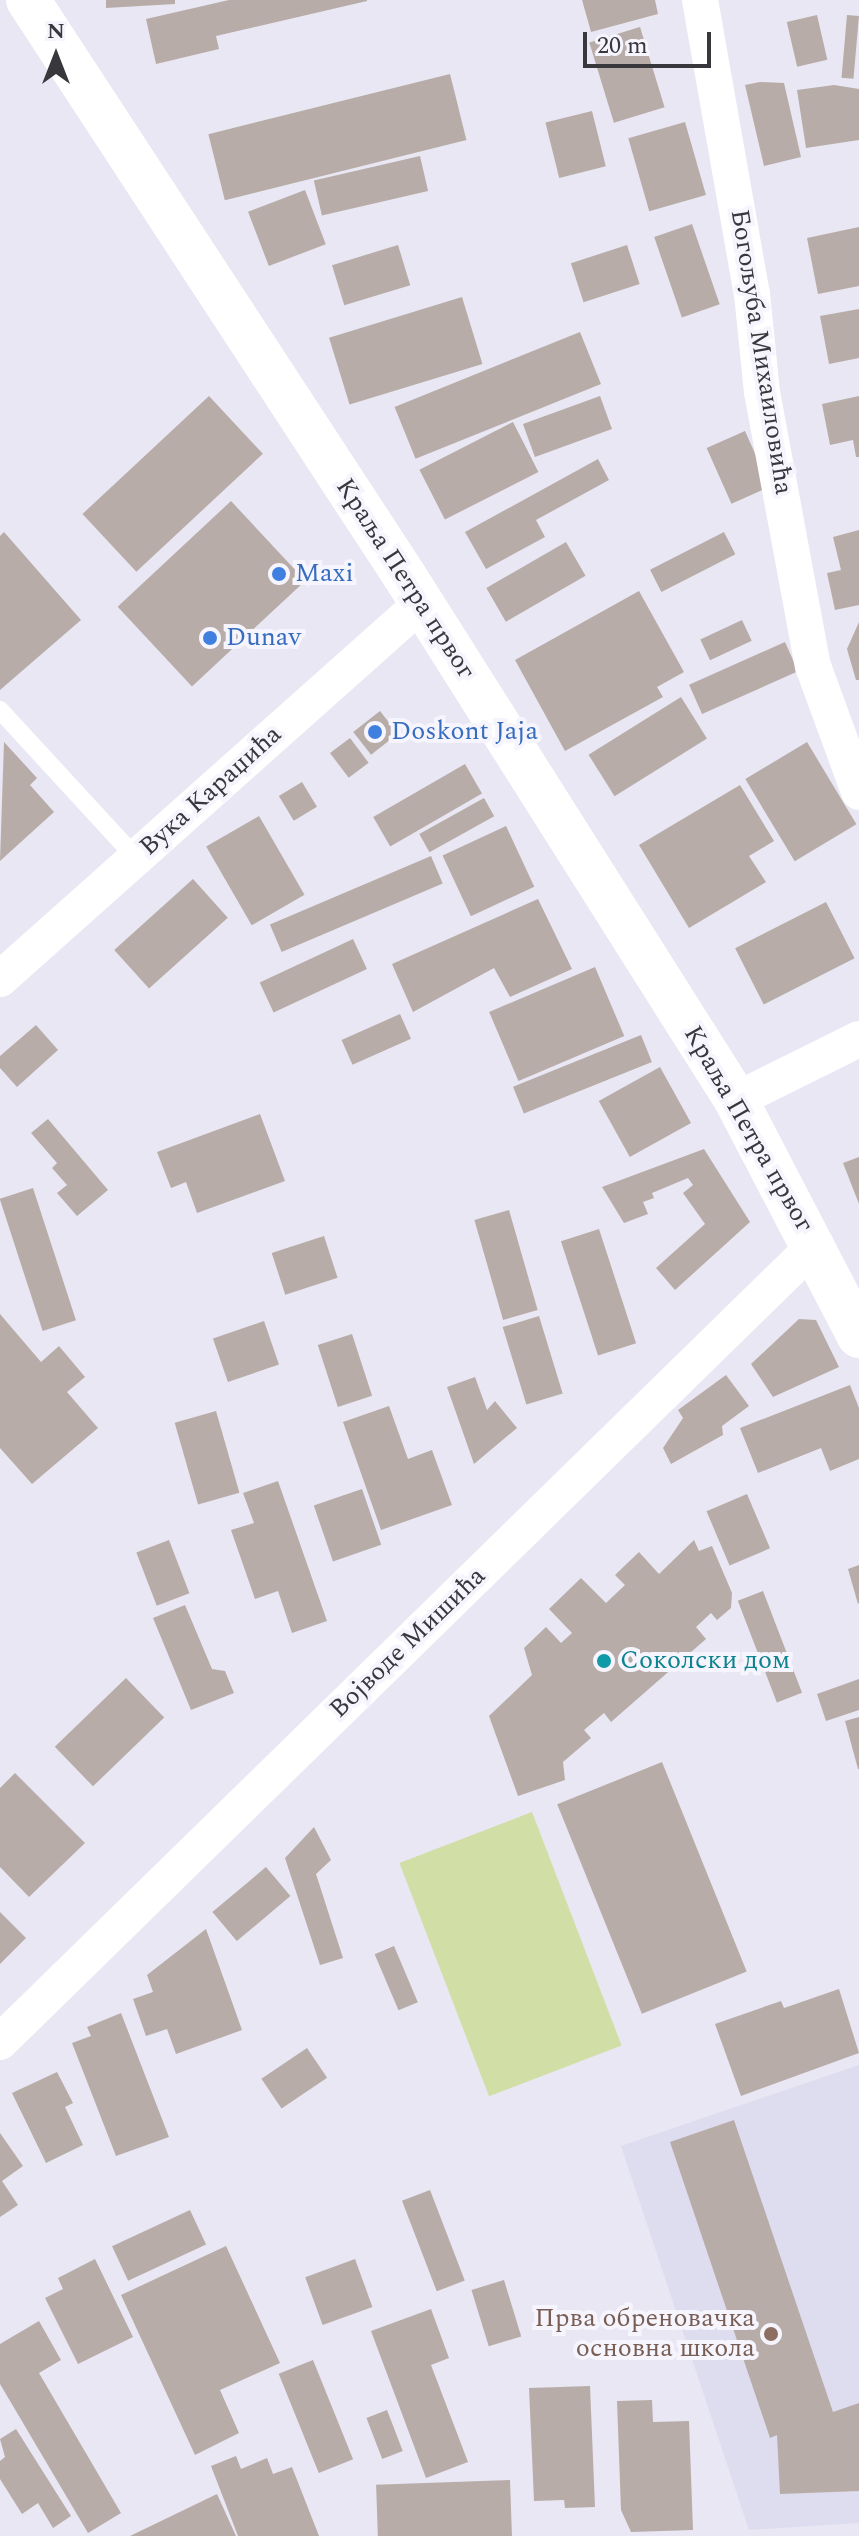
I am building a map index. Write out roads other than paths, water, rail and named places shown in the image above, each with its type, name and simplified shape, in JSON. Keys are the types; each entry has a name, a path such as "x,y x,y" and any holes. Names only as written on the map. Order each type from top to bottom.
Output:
{"street":[{"name":"Краља Петра првог","path":"28,0 422,603 736,1100 816,1244 859,1336"},
{"name":"Богољуба Михаиловића","path":"700,0 752,294 762,392 813,666 859,792"},
{"name":"Вука Караџића","path":"0,979 422,603"},
{"path":"736,1100 859,1039"},
{"name":"Војводе Мишића","path":"0,2042 816,1244"}],"lane":[{"path":"0,710 136,858"}],"place":[{"name":"Maxi","path":"279,574"},
{"name":"Dunav","path":"210,638"},
{"name":"Doskont Jaja","path":"375,732"},
{"name":"Соколски дом","path":"604,1661"},
{"name":"Прва обреновачка основна школа","path":"771,2334"}]}
